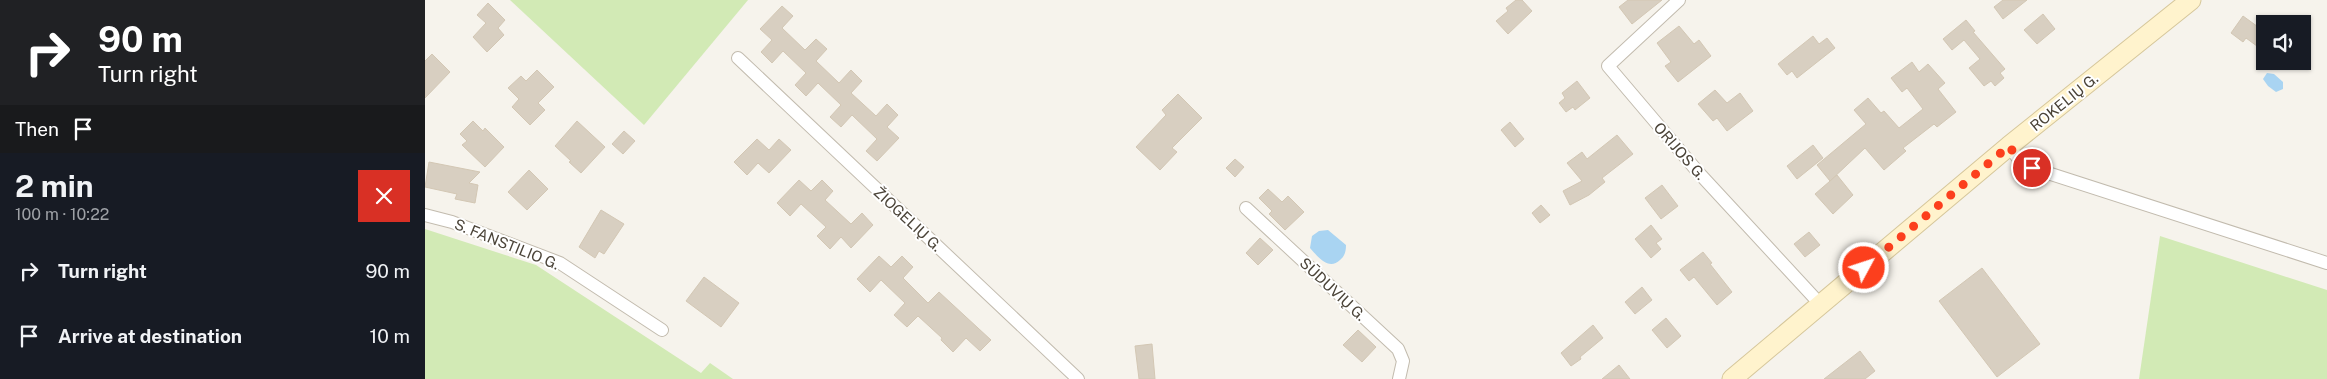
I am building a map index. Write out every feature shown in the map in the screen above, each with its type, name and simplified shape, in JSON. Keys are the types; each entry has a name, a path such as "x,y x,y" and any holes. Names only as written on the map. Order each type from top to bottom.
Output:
{"main road":[{"name":"ROKELIŲ G.","path":"1739,377 2009,146 2191,0"}],"street":[{"name":"ORIJOS G.","path":"1679,0 1608,66 1698,172 1821,305"},
{"name":"ŽIOGELIŲ G.","path":"738,58 1078,379"},
{"path":"2009,146 2017,157 2032,168 2327,263"},
{"name":"SŪDUVIŲ G.","path":"1246,208 1398,349 1403,361 1399,379"},
{"name":"S. FANSTILIO G.","path":"425,215 452,222 559,263 662,330"}],"green space":[{"path":"510,0 748,0 644,125"},
{"path":"425,229 536,265 701,373 710,363 733,379 425,379"},
{"path":"2160,236 2327,290 2327,379 2139,379"}],"water":[{"path":"2267,73 2274,74 2283,82 2283,89 2276,92 2268,86 2263,79"},
{"path":"1328,230 1346,245 1343,257 1332,264 1324,262 1310,248 1312,236 1319,231"}],"building":[{"path":"1516,0 1522,0 1532,11 1508,34 1496,21 1508,11 1506,8"},
{"path":"1628,0 1662,0 1632,24 1619,7"},
{"path":"2003,0 2027,0 2003,19 1994,7"},
{"path":"488,3 505,20 498,28 504,35 487,52 473,37 486,23 477,15"},
{"path":"782,6 793,16 782,28 805,50 816,39 827,49 816,61 839,83 851,70 862,81 851,93 876,116 887,104 898,115 887,127 899,138 877,161 866,151 877,139 852,115 841,127 830,117 841,105 818,83 806,96 795,85 806,73 783,51 772,63 761,52 772,40 760,29"},
{"path":"2043,14 2055,29 2037,44 2024,30"},
{"path":"2243,16 2256,25 2256,45 2246,38 2243,42 2231,33"},
{"path":"1966,20 1975,31 1973,32 2005,69 2000,73 2004,78 1995,86 1991,81 1984,86 1969,68 1980,59 1964,40 1952,50 1943,39"},
{"path":"1679,26 1694,44 1699,40 1711,56 1678,82 1665,66 1671,62 1657,43"},
{"path":"1813,36 1819,44 1827,38 1835,48 1797,78 1792,71 1787,75 1778,64"},
{"path":"432,54 450,72 425,98 425,61"},
{"path":"1912,62 1919,72 1928,64 1945,83 1938,89 1956,112 1937,127 1934,124 1903,148 1906,151 1884,170 1865,148 1830,181 1817,165 1866,124 1854,110 1868,98 1881,113 1884,111 1899,128 1923,109 1907,88 1902,92 1891,78"},
{"path":"537,70 554,87 538,103 545,110 530,125 512,107 519,99 508,88 521,76 526,81"},
{"path":"1577,81 1590,98 1575,110 1573,107 1566,112 1559,103 1565,98 1562,93"},
{"path":"1715,90 1727,103 1740,93 1753,111 1727,131 1717,118 1713,121 1698,104"},
{"path":"1178,94 1202,118 1172,148 1177,152 1160,170 1136,147 1166,115 1162,110"},
{"path":"473,121 483,131 485,128 504,147 485,167 462,145 467,141 460,134"},
{"path":"577,121 605,147 581,173 555,146"},
{"path":"1510,122 1524,139 1515,147 1501,130"},
{"path":"624,131 635,141 623,154 612,144"},
{"path":"1617,135 1633,154 1602,178 1605,182 1589,195 1570,205 1563,191 1582,181 1567,163 1582,152 1587,159"},
{"path":"757,139 769,150 779,139 791,150 769,173 758,163 747,175 734,162"},
{"path":"1813,145 1823,158 1797,179 1787,166"},
{"path":"1235,159 1244,167 1235,177 1226,168"},
{"path":"429,162 480,172 469,183 478,185 475,203 455,199 457,194 425,187"},
{"path":"529,170 548,189 527,210 508,192"},
{"path":"1837,175 1853,195 1833,214 1815,194"},
{"path":"799,180 811,191 822,180 833,191 825,200 851,224 862,213 873,225 851,248 841,237 830,249 817,236 826,227 801,204 790,216 777,203"},
{"path":"1662,185 1678,206 1661,219 1645,198"},
{"path":"1268,189 1282,202 1288,196 1304,212 1285,230 1269,214 1272,211 1259,198"},
{"path":"1541,205 1550,215 1540,223 1532,213"},
{"path":"601,210 624,224 604,254 599,251 595,258 579,247"},
{"path":"1651,225 1662,239 1656,243 1661,249 1651,258 1635,239"},
{"path":"1809,232 1820,245 1805,257 1794,244"},
{"path":"1260,238 1273,250 1258,265 1246,253"},
{"path":"1703,252 1732,292 1717,305 1694,277 1689,281 1680,270"},
{"path":"879,256 891,267 902,256 913,267 903,278 928,303 939,292 991,340 980,351 966,338 953,352 941,340 942,338 918,316 907,327 894,315 905,303 881,280 870,292 857,279"},
{"path":"1982,268 2040,344 1997,377 1939,301"},
{"path":"704,277 739,303 721,327 686,301"},
{"path":"1642,287 1652,300 1635,314 1625,302"},
{"path":"1666,318 1681,336 1667,348 1652,330"},
{"path":"1593,325 1603,338 1571,366 1561,353"},
{"path":"1358,330 1376,347 1362,362 1343,345"},
{"path":"1152,344 1155,379 1139,379 1135,346"},
{"path":"1860,351 1875,371 1865,379 1824,379"},
{"path":"1619,365 1630,379 1602,379"}],"route":[{"path":"1864,268 2009,146 2017,157 2032,168"}]}
